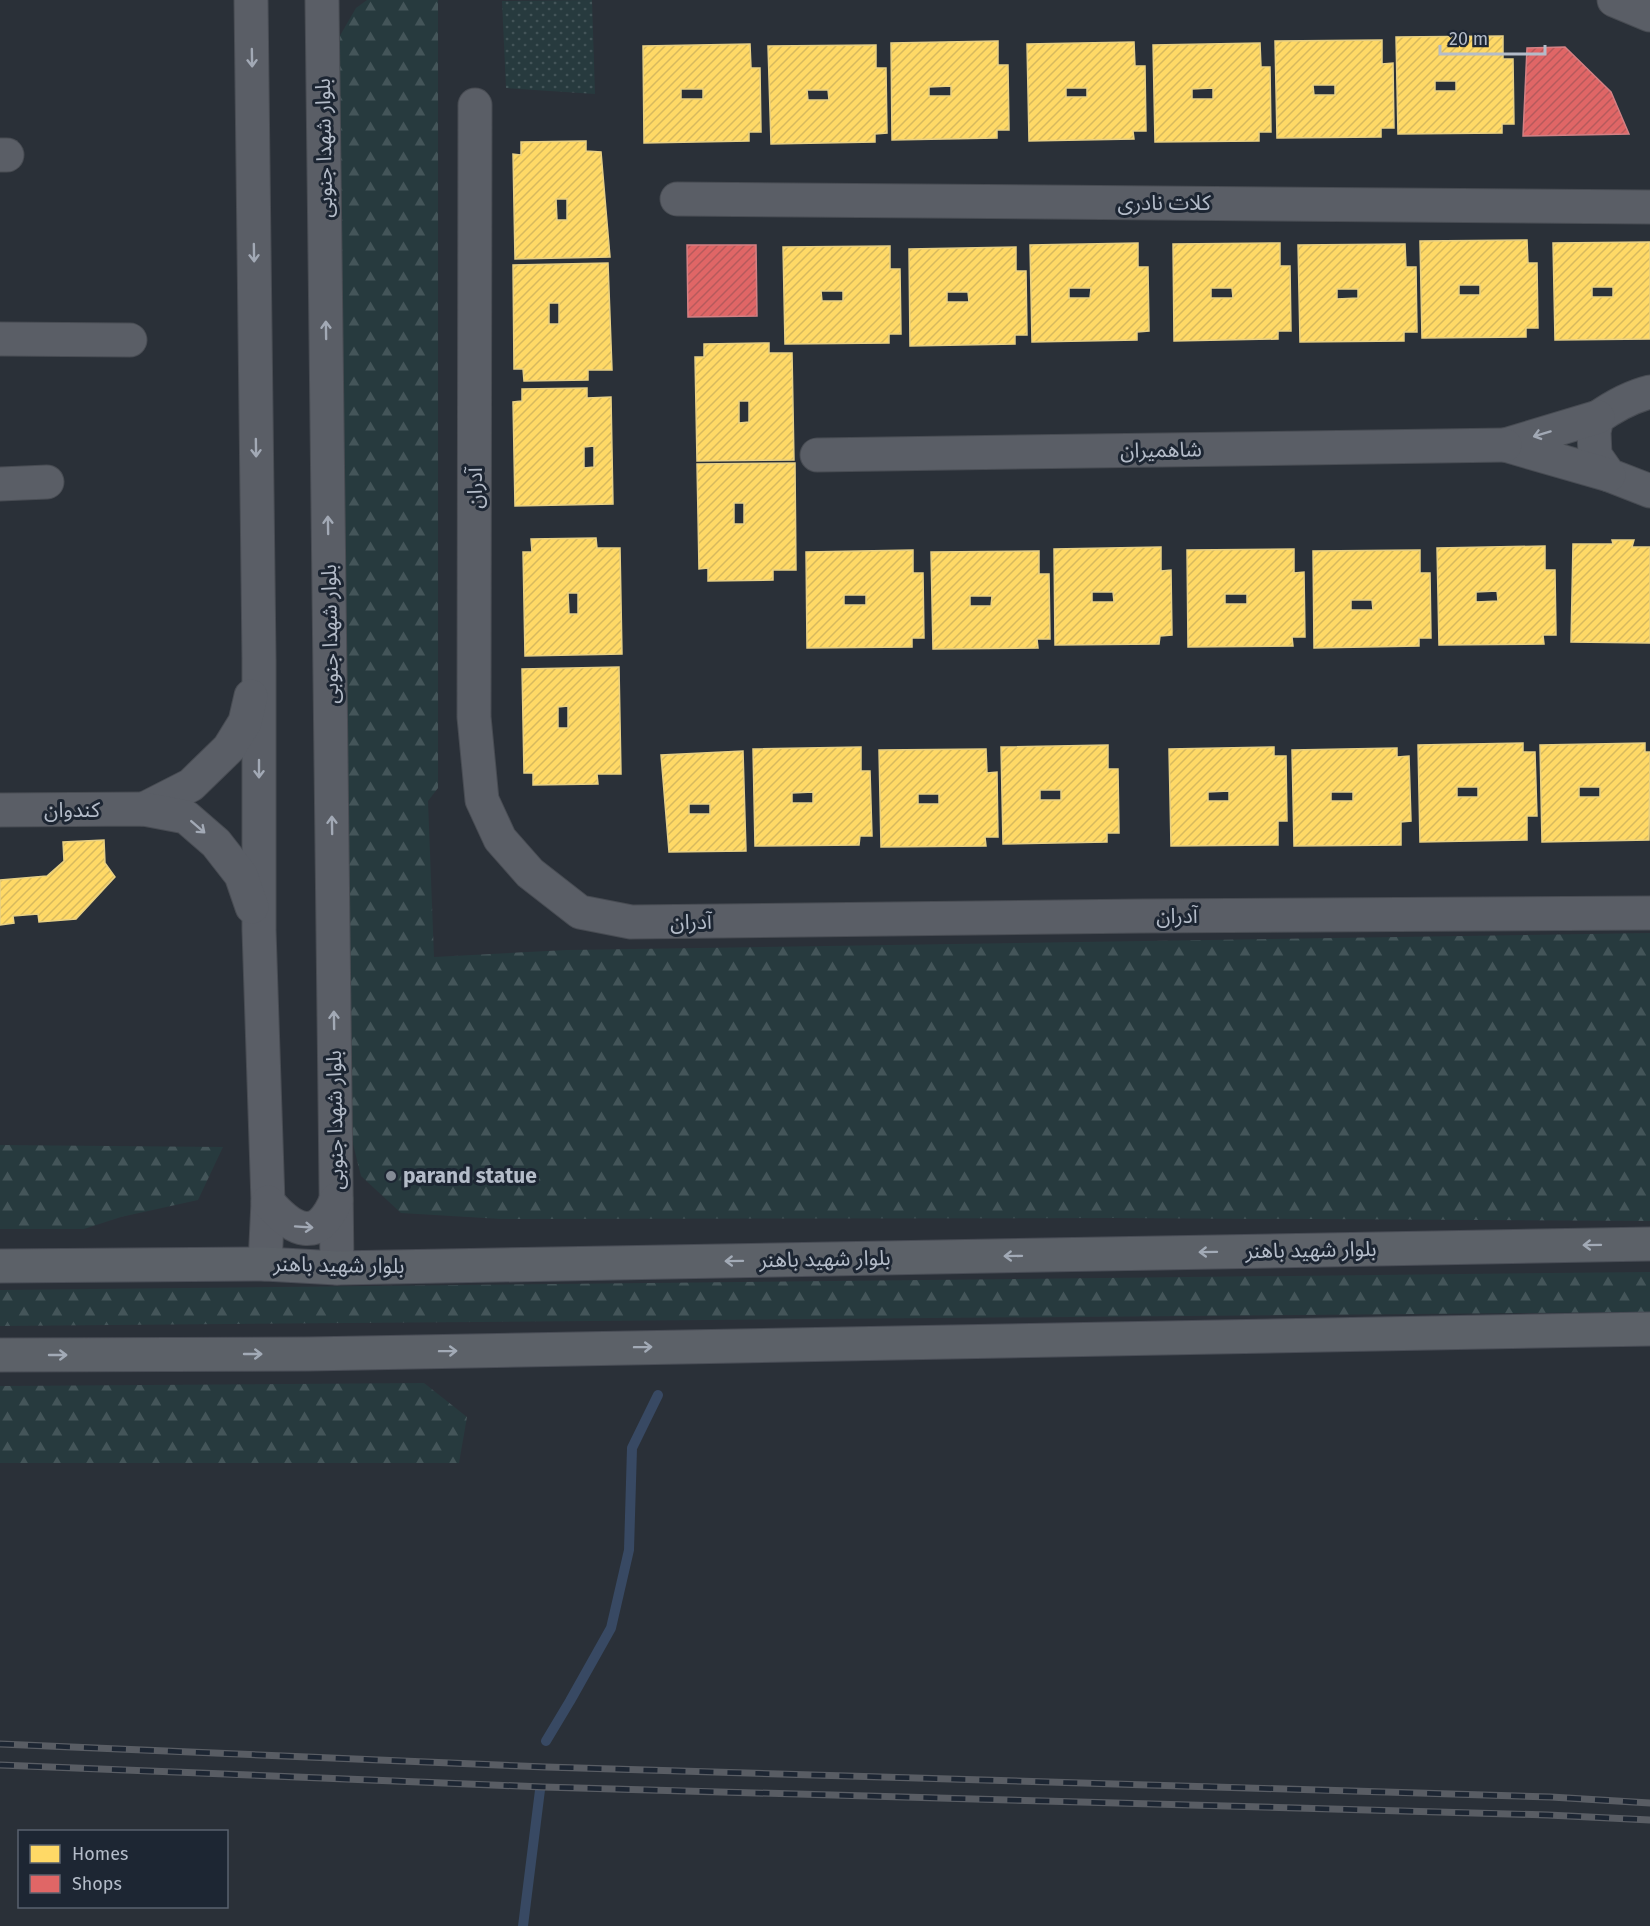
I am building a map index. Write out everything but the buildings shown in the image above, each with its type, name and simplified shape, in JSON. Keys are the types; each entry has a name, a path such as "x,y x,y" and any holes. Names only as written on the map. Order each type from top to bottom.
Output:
{"main road":[{"name":"بلوار شهید باهنر","path":"0,1266 265,1264 337,1268 1650,1244"},
{"path":"0,1355 308,1354 1650,1329"}],"street":[{"path":"251,0 259,659 259,930 268,1202 265,1264"},
{"name":"بلوار شهدا جنوبی","path":"322,0 337,1268"},
{"path":"1614,0 1650,15"},
{"name":"آدران","path":"476,105 474,717 482,800 500,839 530,873 580,912 631,922 1143,916 1650,914"},
{"name":"کلات نادری","path":"677,199 1650,207"},
{"path":"0,339 130,340"},
{"path":"1505,445 1598,417 1615,405 1650,392"},
{"path":"1598,417 1594,432 1595,455 1609,475"},
{"path":"1505,445 1609,475 1650,491"},
{"name":"شاهمیران","path":"817,455 1505,445"},
{"path":"0,484 47,482"},
{"path":"144,809 191,785 230,748 245,722 259,659"},
{"name":"کندوان","path":"0,810 144,809 186,817 216,843 241,875 259,930"},
{"path":"268,1202 289,1224 303,1229 325,1222 336,1200"}],"green space":[{"path":"367,0 438,0 438,788 428,801 434,957 567,950 1650,933 1650,1221 1115,1218 501,1219 401,1213 361,1176 346,1116 331,51 356,8"},
{"path":"592,0 595,94 506,88 502,1"},
{"path":"0,1145 223,1147 198,1200 121,1217 84,1229 0,1229"},
{"path":"1650,1272 1650,1312 0,1326 0,1290"},
{"path":"424,1383 467,1417 459,1463 0,1463 0,1386"}],"waterway":[{"path":"546,1741 611,1628 629,1550 632,1448 658,1395"},
{"path":"523,1926 540,1790"}],"railway":[{"path":"0,1744 546,1767 1551,1797 1650,1803"},
{"path":"0,1765 543,1787 1548,1815 1650,1820"}],"place":[{"name":"parand statue","path":"391,1176"}]}
